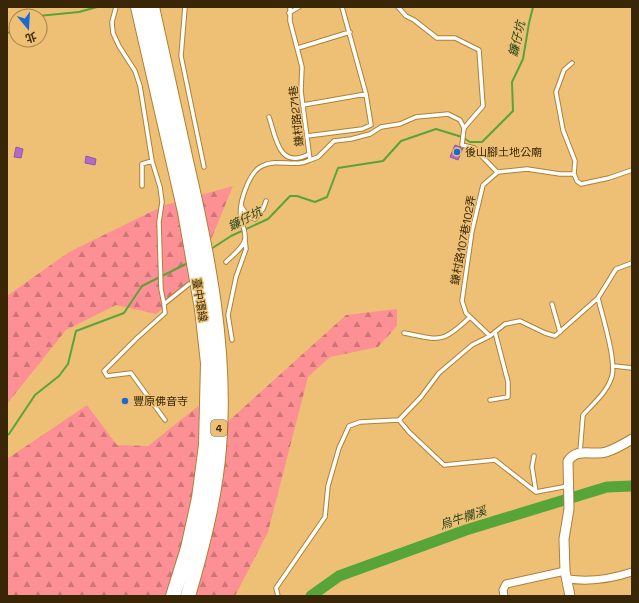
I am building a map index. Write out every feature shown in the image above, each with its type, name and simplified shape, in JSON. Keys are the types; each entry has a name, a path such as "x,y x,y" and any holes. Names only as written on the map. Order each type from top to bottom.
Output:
{"highway":[{"name":"臺中環線","path":"138,7 184,212 199,256 212,287 220,365 219,446 216,479 203,540 188,596"},
{"name":"臺中環線","path":"152,7 199,256 202,309 208,363 206,445 199,498 188,548 173,596"}],"street":[{"path":"570,596 564,539 569,509 568,461 572,455 580,452 604,452 632,439"},
{"path":"504,596 503,590 506,584 567,575 597,580 613,578 632,572"}],"lane":[{"path":"116,7 112,22 113,33 119,46 135,71 140,86 152,161 158,176 162,202 159,215 161,289 165,313 104,371 108,376 131,373 165,420"},
{"path":"185,7 181,56 204,167"},
{"name":"鎌村路271巷","path":"232,340 228,315 236,277 246,249 244,229 240,216 241,206 253,172 262,166 274,163 302,164 310,160 300,92 302,67 289,13 290,7"},
{"path":"289,13 299,7"},
{"path":"307,136 362,129 371,126 366,94 342,7"},
{"path":"398,7 406,16 414,20 437,38 454,38 479,50 483,106 464,128"},
{"path":"298,48 350,32"},
{"path":"572,63 564,70 556,92 563,130 575,161 574,174 577,181 581,184 621,175 632,170"},
{"path":"303,105 366,94"},
{"path":"310,160 318,157 334,141 351,140 370,134 381,127 400,124 416,117 448,114 460,120 464,128 462,145 474,148 497,172 527,169 560,174 574,174"},
{"path":"270,117 277,144 284,155 290,159 300,159 309,154"},
{"path":"142,186 142,164 152,161"},
{"name":"鎌村路107巷102弄","path":"490,336 466,312 462,294 472,231 483,185 497,172"},
{"path":"241,206 249,217 255,219 263,209 266,201"},
{"path":"226,262 245,240"},
{"path":"278,596 276,588 325,518 328,486 339,448 349,426 360,422 399,420 421,397 439,373 472,345 490,336 505,324 520,321 555,336 598,298 616,269 632,263"},
{"path":"164,304 188,284"},
{"path":"580,452 583,414 598,399 612,378 614,366 598,298"},
{"path":"552,304 560,332"},
{"path":"404,333 438,339 454,332 470,317"},
{"path":"490,400 508,397 508,382 495,332"},
{"path":"614,366 632,368"},
{"path":"399,420 409,432 444,465 494,460 536,492 569,489"},
{"path":"534,456 532,467 536,492"}],"green space":[{"path":"233,186 194,281 156,314 116,305 66,330 7,404 7,296 69,252 165,205"},
{"path":"397,309 397,326 378,347 330,357 308,377 268,532 235,596 7,596 7,459 87,405 117,445 148,446 206,400 222,427 346,315"}],"building":[{"name":"後山腳土地公廟","path":"455,145 463,148 458,160 450,157"},
{"path":"16,147 23,149 21,158 14,157"},
{"path":"86,156 96,159 95,165 85,163"}],"waterway":[{"path":"48,15 79,12 97,7"},
{"name":"鐮仔坑","path":"211,249 231,236 268,219 290,196 297,196 315,202 327,197 338,168 383,161 401,141 436,129 462,137 470,142 482,142 513,111 512,82 523,59 533,7"},
{"name":"鐮仔坑","path":"7,435 35,395 59,376 68,364 76,331 124,313 142,286 188,263"},
{"name":"烏牛欄溪","path":"311,596 339,576 466,530 607,487 632,486"}],"place":[{"name":"後山腳土地公廟","path":"457,152"},
{"name":"豐原佛音寺","path":"125,401"}]}
